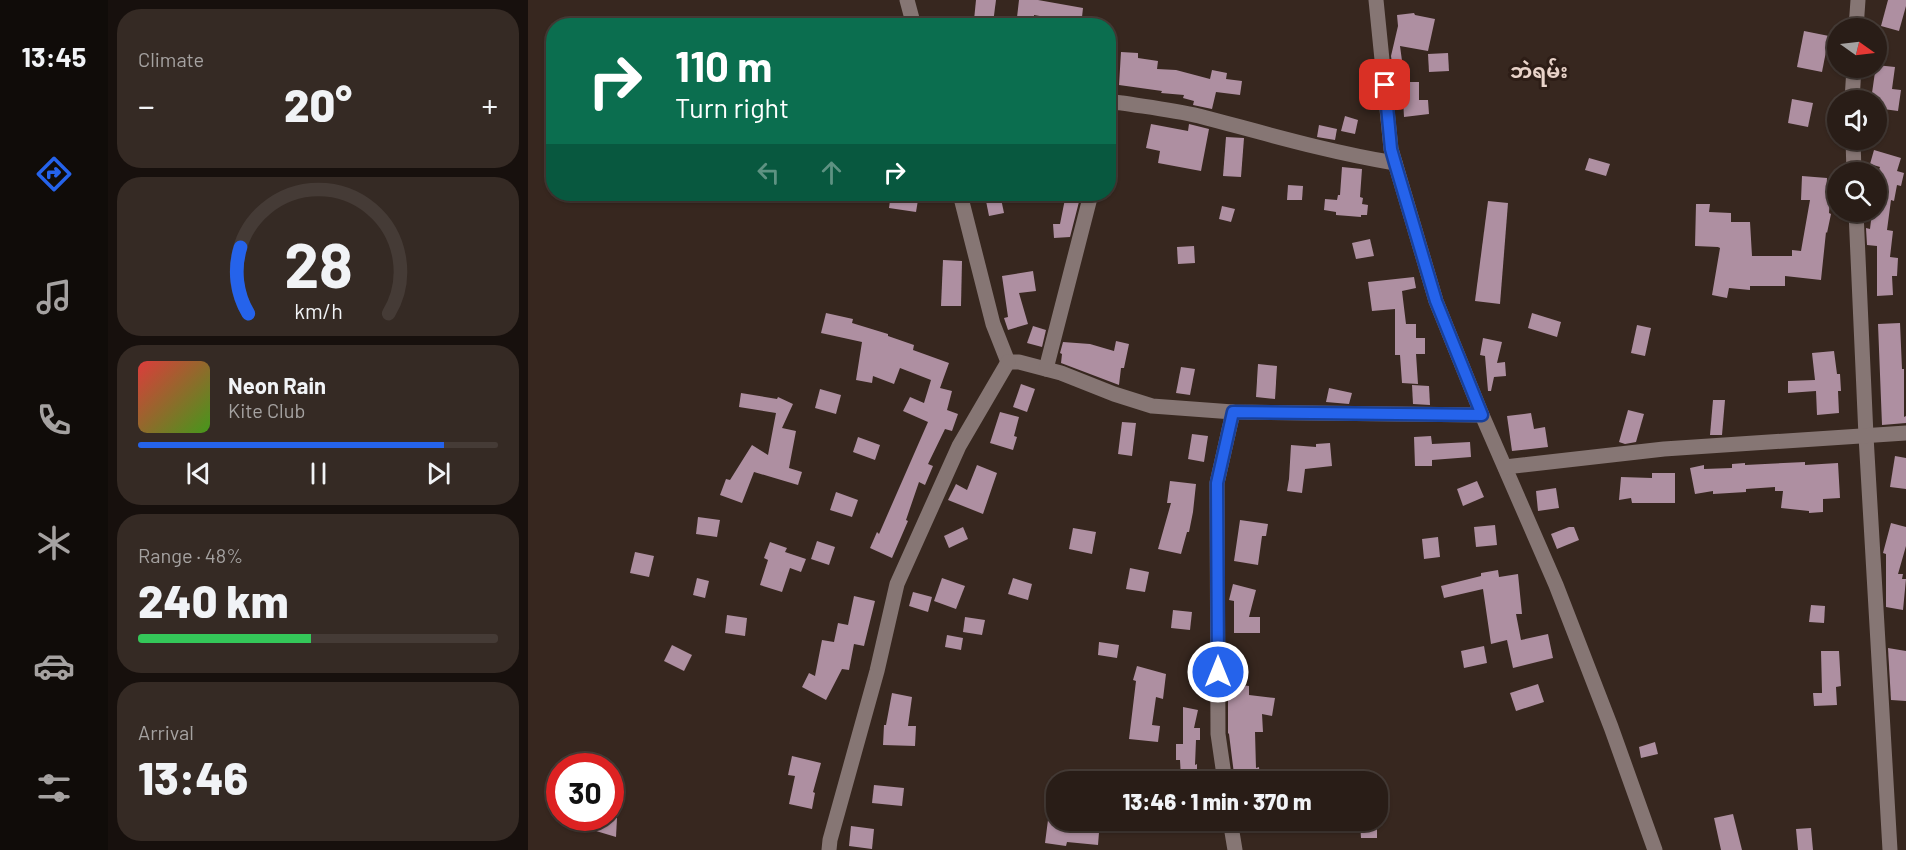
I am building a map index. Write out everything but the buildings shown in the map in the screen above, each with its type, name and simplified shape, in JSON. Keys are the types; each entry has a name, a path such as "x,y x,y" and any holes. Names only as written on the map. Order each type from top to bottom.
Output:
{"street":[{"path":"907,0 912,18"},
{"path":"1376,0 1391,149 1436,301 1482,415 1557,585 1655,850"},
{"path":"1857,18 1858,0"},
{"path":"1116,102 1197,116 1368,159 1395,163"},
{"path":"962,201 993,324 1008,362"},
{"path":"1046,369 1089,201"},
{"path":"1856,222 1866,436 1890,850"},
{"path":"1008,362 1019,362 1046,369 1152,406 1233,412 1482,415"},
{"path":"829,850 877,671 897,584 959,446 1008,362"},
{"path":"1223,771 1218,734 1217,483 1233,412"},
{"path":"1505,467 1664,450 1906,433"},
{"path":"1232,831 1235,850"}],"district":[{"name":"ဘဲရမ်း","path":"1539,70"}],"route":[{"path":"1218,672 1217,483 1233,412 1482,415 1436,301 1395,163 1391,149 1385,85"}]}
